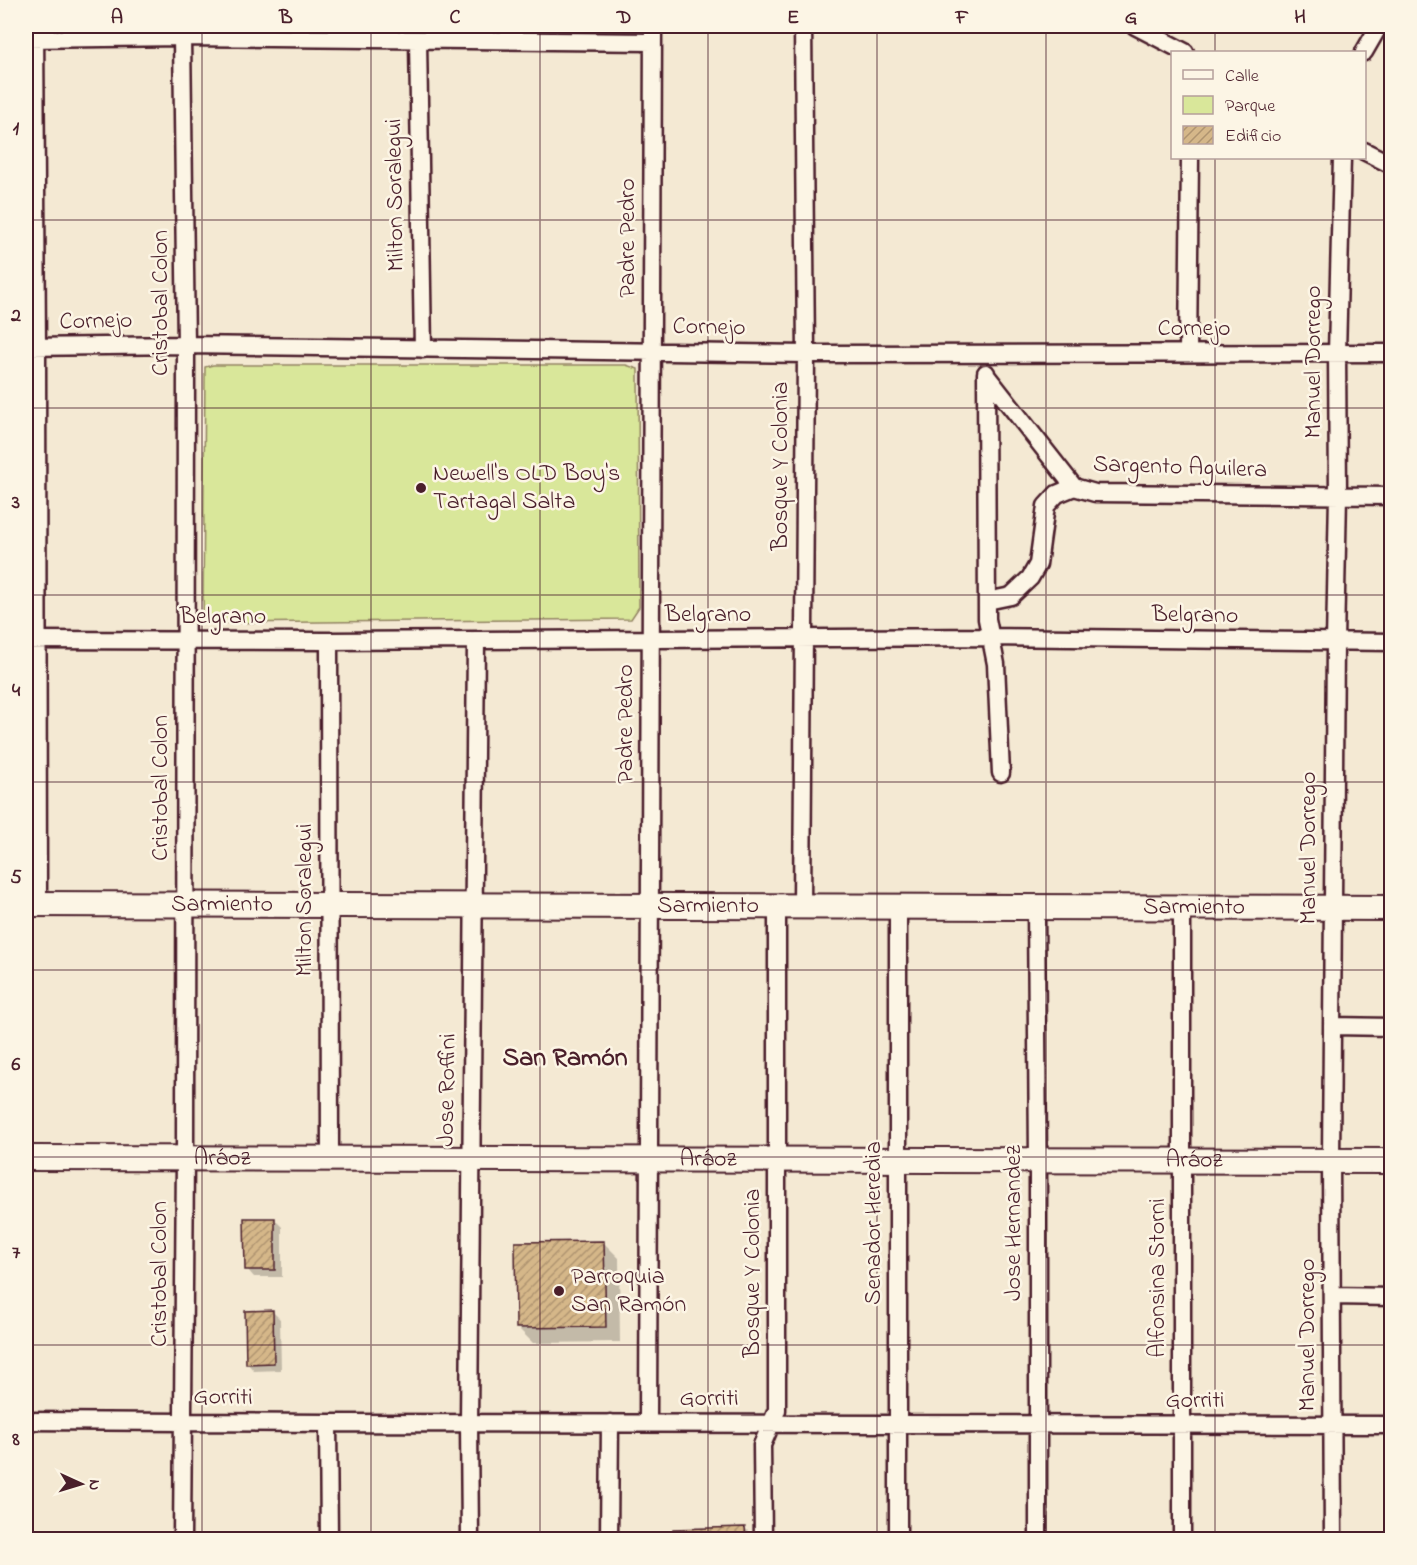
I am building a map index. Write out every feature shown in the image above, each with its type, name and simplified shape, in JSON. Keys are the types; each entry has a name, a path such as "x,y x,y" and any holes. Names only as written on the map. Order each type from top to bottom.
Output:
{"street":[{"name":"Bosque Y Colonia","path":"802,907 806,354 803,26"},
{"path":"1135,26 1183,51"},
{"path":"1365,51 1379,26"},
{"path":"32,904 32,35 418,40 653,34"},
{"name":"Padre Pedro","path":"648,1423 653,34"},
{"name":"Cristobal Colon","path":"182,37 186,345 182,1539"},
{"name":"Milton Soralegui","path":"418,40 423,349"},
{"path":"1366,152 1392,165"},
{"path":"1188,353 1190,159"},
{"name":"Manuel Dorrego","path":"1333,1539 1331,1161 1338,495 1337,353 1342,159"},
{"name":"Cornejo","path":"31,347 186,345 806,354 1392,353"},
{"path":"986,353 987,619 996,664 1001,773"},
{"name":"Sargento Aguilera","path":"986,375 1074,487 1095,493 1392,496"},
{"path":"987,601 1011,596 1030,578 1038,564 1046,506 1057,494 1074,487"},
{"name":"Belgrano","path":"31,640 651,640 991,637 1392,642"},
{"name":"Jose Roffini","path":"470,1539 476,640"},
{"name":"Milton Soralegui","path":"328,641 330,1158"},
{"name":"Sarmiento","path":"32,904 1392,908"},
{"name":"Bosque Y Colonia","path":"772,1424 777,1410 777,906"},
{"name":"Senador Heredia","path":"898,907 898,1539"},
{"name":"Jose Hernandez","path":"1036,907 1038,1539"},
{"name":"Alfonsina Storni","path":"1182,908 1182,1539"},
{"path":"1332,1026 1392,1027"},
{"name":"Aráoz","path":"26,1158 1392,1161"},
{"path":"1332,1296 1392,1297"},
{"name":"Gorriti","path":"26,1421 1392,1425"},
{"path":"328,1423 329,1539"},
{"path":"609,1539 610,1423"},
{"path":"763,1539 762,1445 772,1424"}],"green space":[{"name":"Newell's OLD Boy's Tartagal Salta","path":"213,365 626,365 638,369 639,607 631,619 211,623 203,612 205,367"}],"building":[{"path":"244,1218 275,1218 275,1270 245,1270"},
{"path":"604,1241 606,1327 516,1328 515,1242"},
{"path":"273,1310 274,1363 246,1364 245,1311"},
{"path":"745,1527 746,1539 673,1539 673,1529"}],"place":[{"name":"Newell's OLD Boy's Tartagal Salta","path":"421,488"},
{"name":"Parroquia San Ramón","path":"559,1291"}],"district":[{"name":"San Ramón","path":"565,1059"}]}
